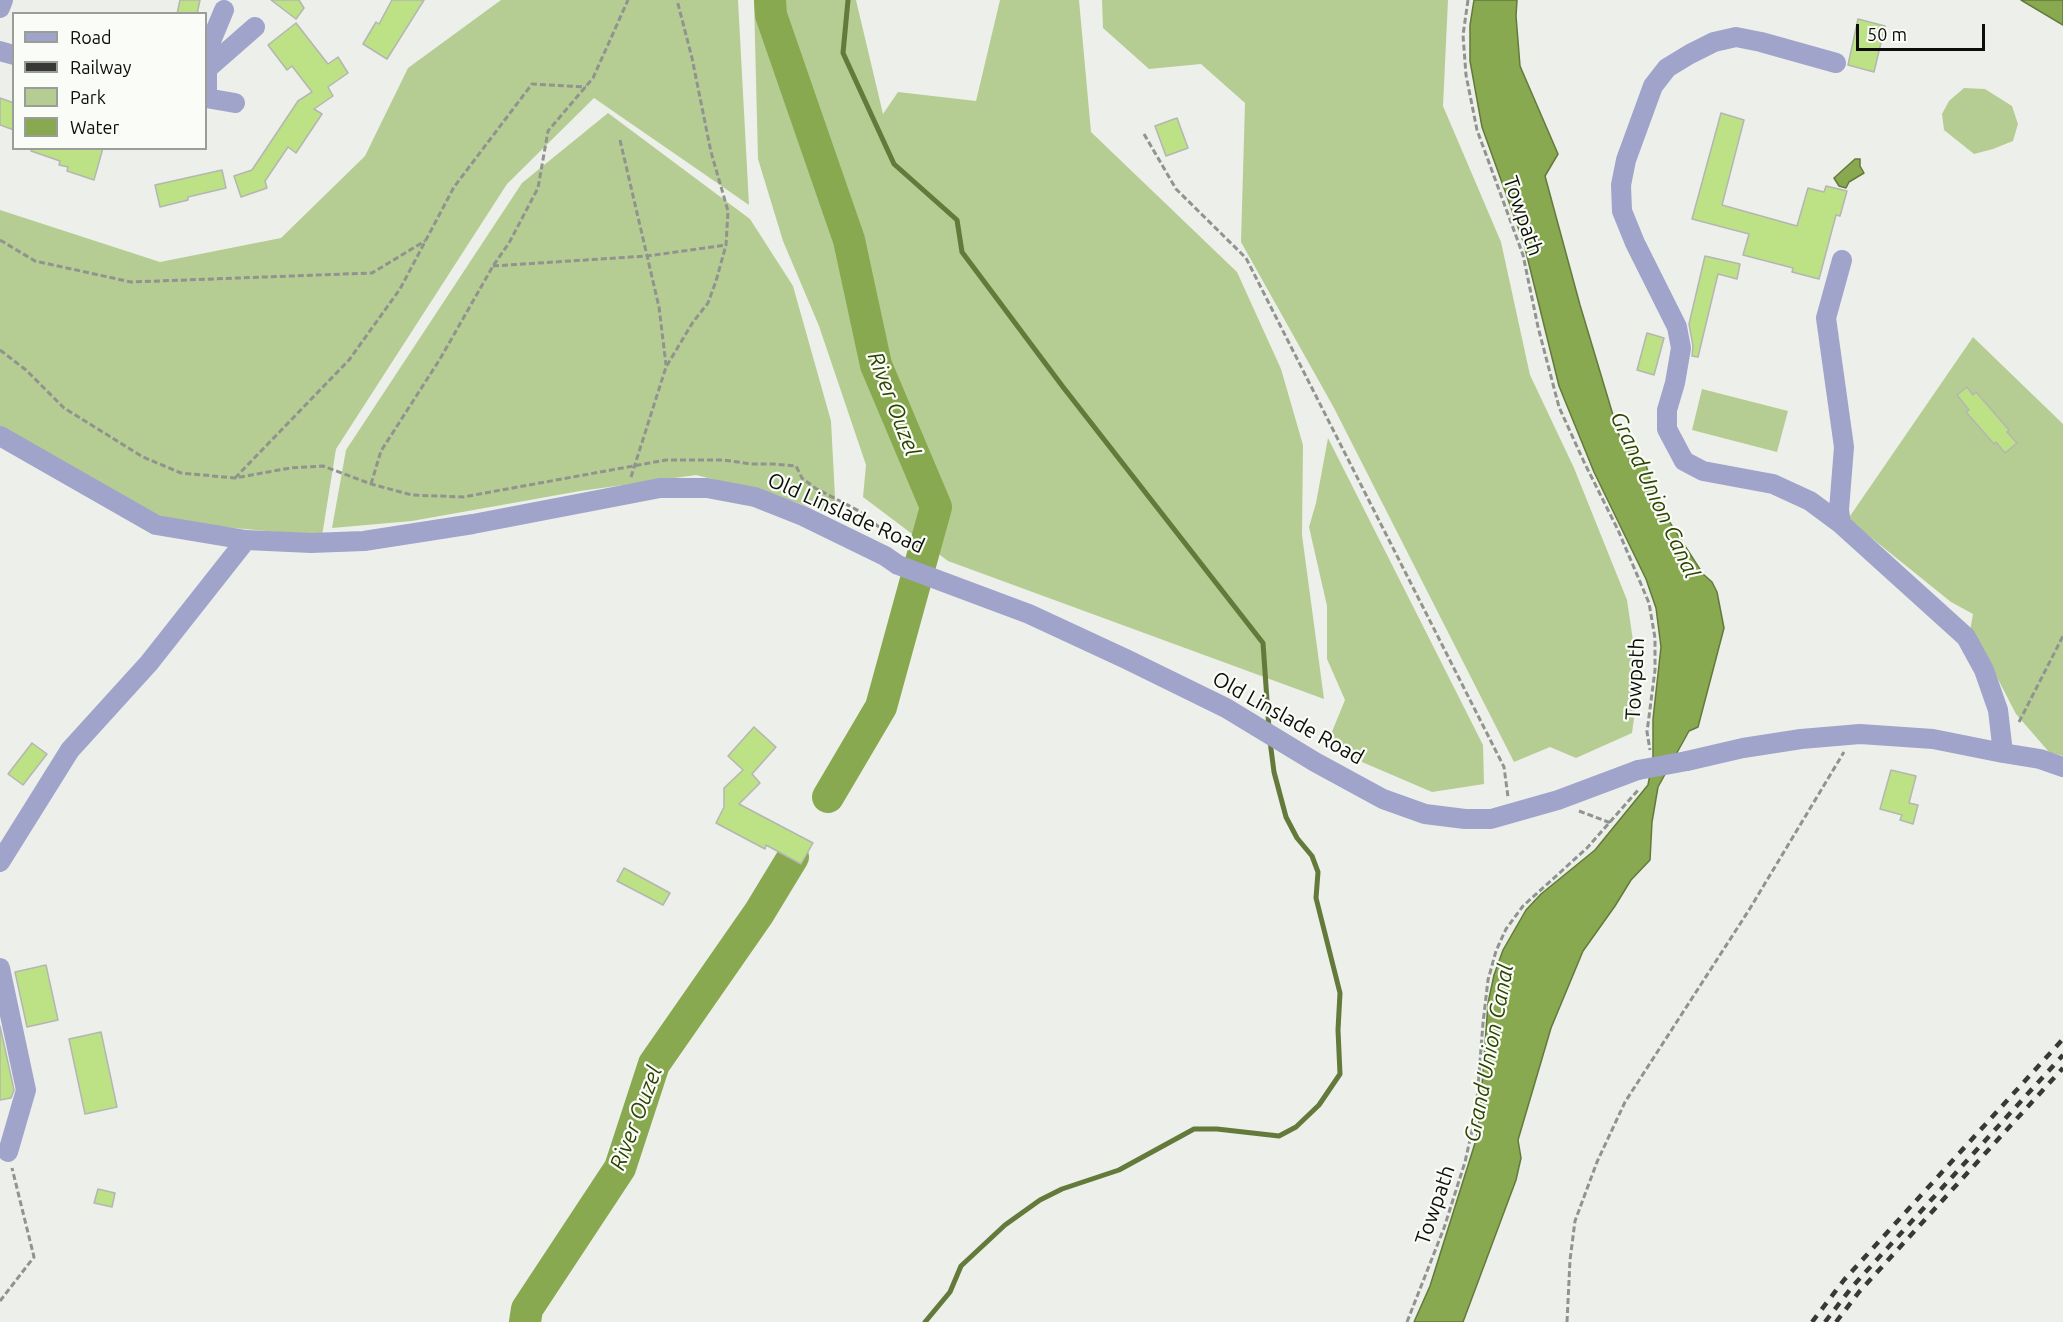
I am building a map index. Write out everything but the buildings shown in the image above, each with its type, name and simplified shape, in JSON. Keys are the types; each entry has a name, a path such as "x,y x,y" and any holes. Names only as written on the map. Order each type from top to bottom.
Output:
{"street":[{"path":"0,8 3,0"},
{"path":"207,69 207,51 224,10"},
{"path":"207,69 255,27"},
{"path":"1836,63 1736,37 1714,42 1690,54 1667,69 1653,86 1626,160 1621,185 1622,210 1677,327 1681,348 1675,383 1667,410 1667,429 1684,461 1703,471 1773,484 1810,501 1841,524 1966,637 1984,670 1998,711 2002,753"},
{"path":"207,98 235,103"},
{"path":"1841,524 1839,510 1844,447 1826,318 1842,260"},
{"name":"Old Linslade Road","path":"0,436 156,525 246,540 310,543 364,541 473,524 660,488 707,488 756,497 890,551 898,565 1029,614 1226,708 1315,762 1383,799 1425,814 1465,819 1491,819 1558,800 1644,770 1743,748 1854,735"},
{"path":"0,862 70,750 149,663 246,540"},
{"path":"1854,735 1933,739 2040,759 2063,767"},
{"path":"0,968 26,1090 8,1152"}],"path":[{"path":"371,484 381,451 440,359 493,266 509,243 538,188 548,131 593,78 628,0"},
{"path":"633,465 666,367 693,322 708,303 726,245 728,212 711,152 692,58 677,0"},
{"name":"Towpath","path":"1407,1322 1444,1228 1465,1162 1476,1113 1488,980 1496,951 1506,929 1523,906 1611,823 1644,770 1655,670 1655,638 1648,603 1618,530 1559,407 1538,327 1523,255 1477,130 1466,75 1463,35 1468,0"},
{"path":"235,478 349,360 400,289 454,187 532,84 586,87"},
{"path":"1144,135 1176,189 1246,258 1504,767 1510,813"},
{"path":"620,140 659,307 666,367"},
{"path":"0,240 35,261 131,282 372,273 426,241"},
{"path":"493,266 647,256 726,245"},
{"path":"0,350 26,370 64,408 143,457 181,473 235,478 290,468 323,466 371,484 412,495 463,497 666,460 724,460 796,466 802,478 815,488 858,511 894,538 890,551"},
{"path":"2002,753 2063,636"},
{"path":"1567,1322 1570,1260 1575,1221 1625,1102 1755,901 1854,735"},
{"path":"1558,800 1576,810 1611,823"},
{"path":"0,1301 34,1257 8,1152"}],"green space":[{"path":"501,0 738,0 749,205 594,98 507,184 336,449 322,536 157,521 0,432 0,210 160,262 281,238 365,156 408,68"},
{"path":"754,0 856,0 883,114 898,92 976,101 1000,0 1079,0 1091,132 1237,272 1281,369 1303,445 1302,535 1324,699 948,561 863,497 866,465 819,326 783,241 758,159"},
{"path":"1102,0 1448,0 1443,106 1501,242 1530,375 1574,468 1627,600 1639,681 1632,733 1576,758 1550,747 1514,762 1334,408 1241,242 1245,103 1201,64 1149,69 1103,28"},
{"path":"1964,88 1985,89 2012,106 2018,124 2013,141 1974,154 1944,130 1942,114 1949,101"},
{"path":"608,113 750,219 793,286 831,421 836,516 768,493 696,475 580,491 412,521 332,528 346,450 522,183"},
{"path":"1973,337 2063,424 2063,756 2049,752 2016,714 1970,631 1973,614 1951,602 1848,519"},
{"path":"1702,389 1788,411 1777,452 1692,430"},
{"path":"1328,438 1483,745 1484,784 1432,792 1348,756 1329,739 1345,700 1327,659 1327,606 1309,527 1316,503"}],"water":[{"name":"Grand Union Canal","path":"1474,0 1517,0 1520,66 1558,154 1545,176 1619,435 1646,465 1658,504 1703,574 1712,582 1717,592 1724,628 1698,727 1689,731 1658,787 1652,822 1650,860 1631,880 1583,951 1551,1028 1518,1140 1521,1158 1516,1180 1463,1322 1414,1322 1430,1286 1476,1140 1488,1003 1494,975 1503,950 1526,910 1541,894 1595,850 1648,785 1653,759 1653,719 1661,647 1656,608 1646,579 1594,472 1559,386 1524,244 1482,127 1470,61 1470,25"},
{"path":"2021,0 2063,0 2063,25"},
{"path":"1855,159 1860,159 1860,166 1864,173 1849,182 1846,188 1839,186 1834,178"}],"waterway":[{"name":"River Ouzel","path":"770,0 771,15 849,240 876,365 936,507 881,707 828,797"},
{"path":"848,0 843,53 894,164 957,220 962,252 1063,387 1263,643 1269,729"},
{"path":"925,1322 950,1292 961,1266 1005,1225 1040,1200 1062,1189 1119,1170 1194,1129 1217,1129 1279,1136 1296,1127 1319,1105 1340,1074 1338,1030 1340,993 1316,898 1318,872 1312,856 1297,838 1286,817 1274,772 1270,741"},
{"name":"River Ouzel","path":"525,1322 527,1309 620,1168 654,1064 759,913 793,857"}],"railway":[{"path":"1812,1322 1844,1280 2063,1039"},
{"path":"1825,1322 1852,1287 2063,1055"},
{"path":"1836,1322 1859,1292 2063,1068"}]}
